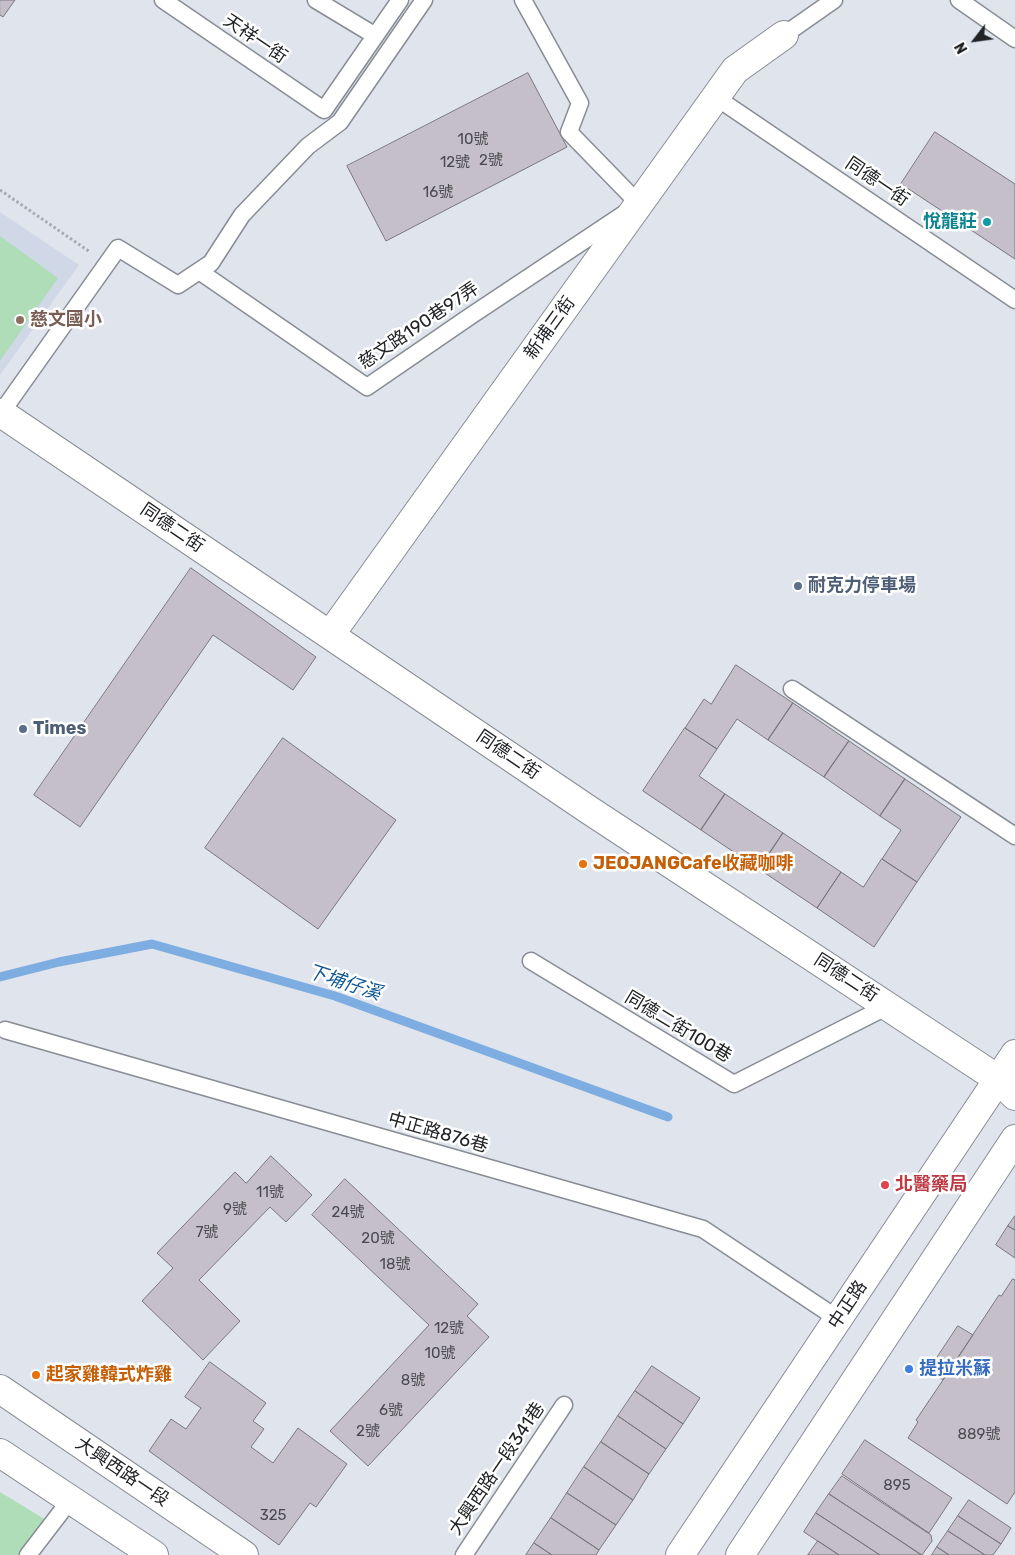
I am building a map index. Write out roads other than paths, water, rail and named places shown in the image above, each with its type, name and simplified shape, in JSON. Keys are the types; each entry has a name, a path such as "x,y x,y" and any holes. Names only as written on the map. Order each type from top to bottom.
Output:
{"street":[{"name":"新埔三街","path":"330,635 717,98 735,70 784,34"},
{"name":"同德二街","path":"1,414 581,804 888,1006 1007,1087"},
{"name":"中正路","path":"680,1555 838,1319 1007,1087 1015,1054"},
{"path":"740,1555 1015,1140"},
{"name":"大興西路一段","path":"0,1389 244,1555"},
{"path":"0,1453 154,1555"}],"lane":[{"name":"天祥一街","path":"163,0 324,110 374,35"},
{"path":"316,0 374,35 400,0"},
{"path":"1,414 118,248 178,285 211,263 242,215 308,146 340,122 424,0"},
{"path":"523,0 580,103 569,132 639,204"},
{"path":"784,34 834,0"},
{"path":"959,0 1015,39"},
{"name":"同德一街","path":"717,98 1015,300"},
{"name":"慈文路190巷97弄","path":"199,271 367,387 639,204"},
{"path":"792,688 1015,836"},
{"name":"同德二街100巷","path":"531,961 734,1084 888,1006"},
{"name":"中正路876巷","path":"5,1030 703,1229 838,1319"},
{"name":"大興西路一段341巷","path":"464,1555 564,1405"},
{"path":"28,1555 70,1499"}],"waterway":[{"name":"下埔仔溪","path":"0,977 59,962 152,944 335,996 668,1117"}],"place":[{"name":"悅龍莊","path":"987,222"},
{"name":"慈文國小","path":"20,320"},
{"name":"耐克力停車場","path":"798,586"},
{"name":"Times","path":"23,729"},
{"name":"JEOJANGCafe收藏咖啡","path":"583,864"},
{"name":"北醫藥局","path":"885,1185"},
{"name":"提拉米蘇","path":"909,1369"},
{"name":"起家雞韓式炸雞","path":"36,1375"}]}
